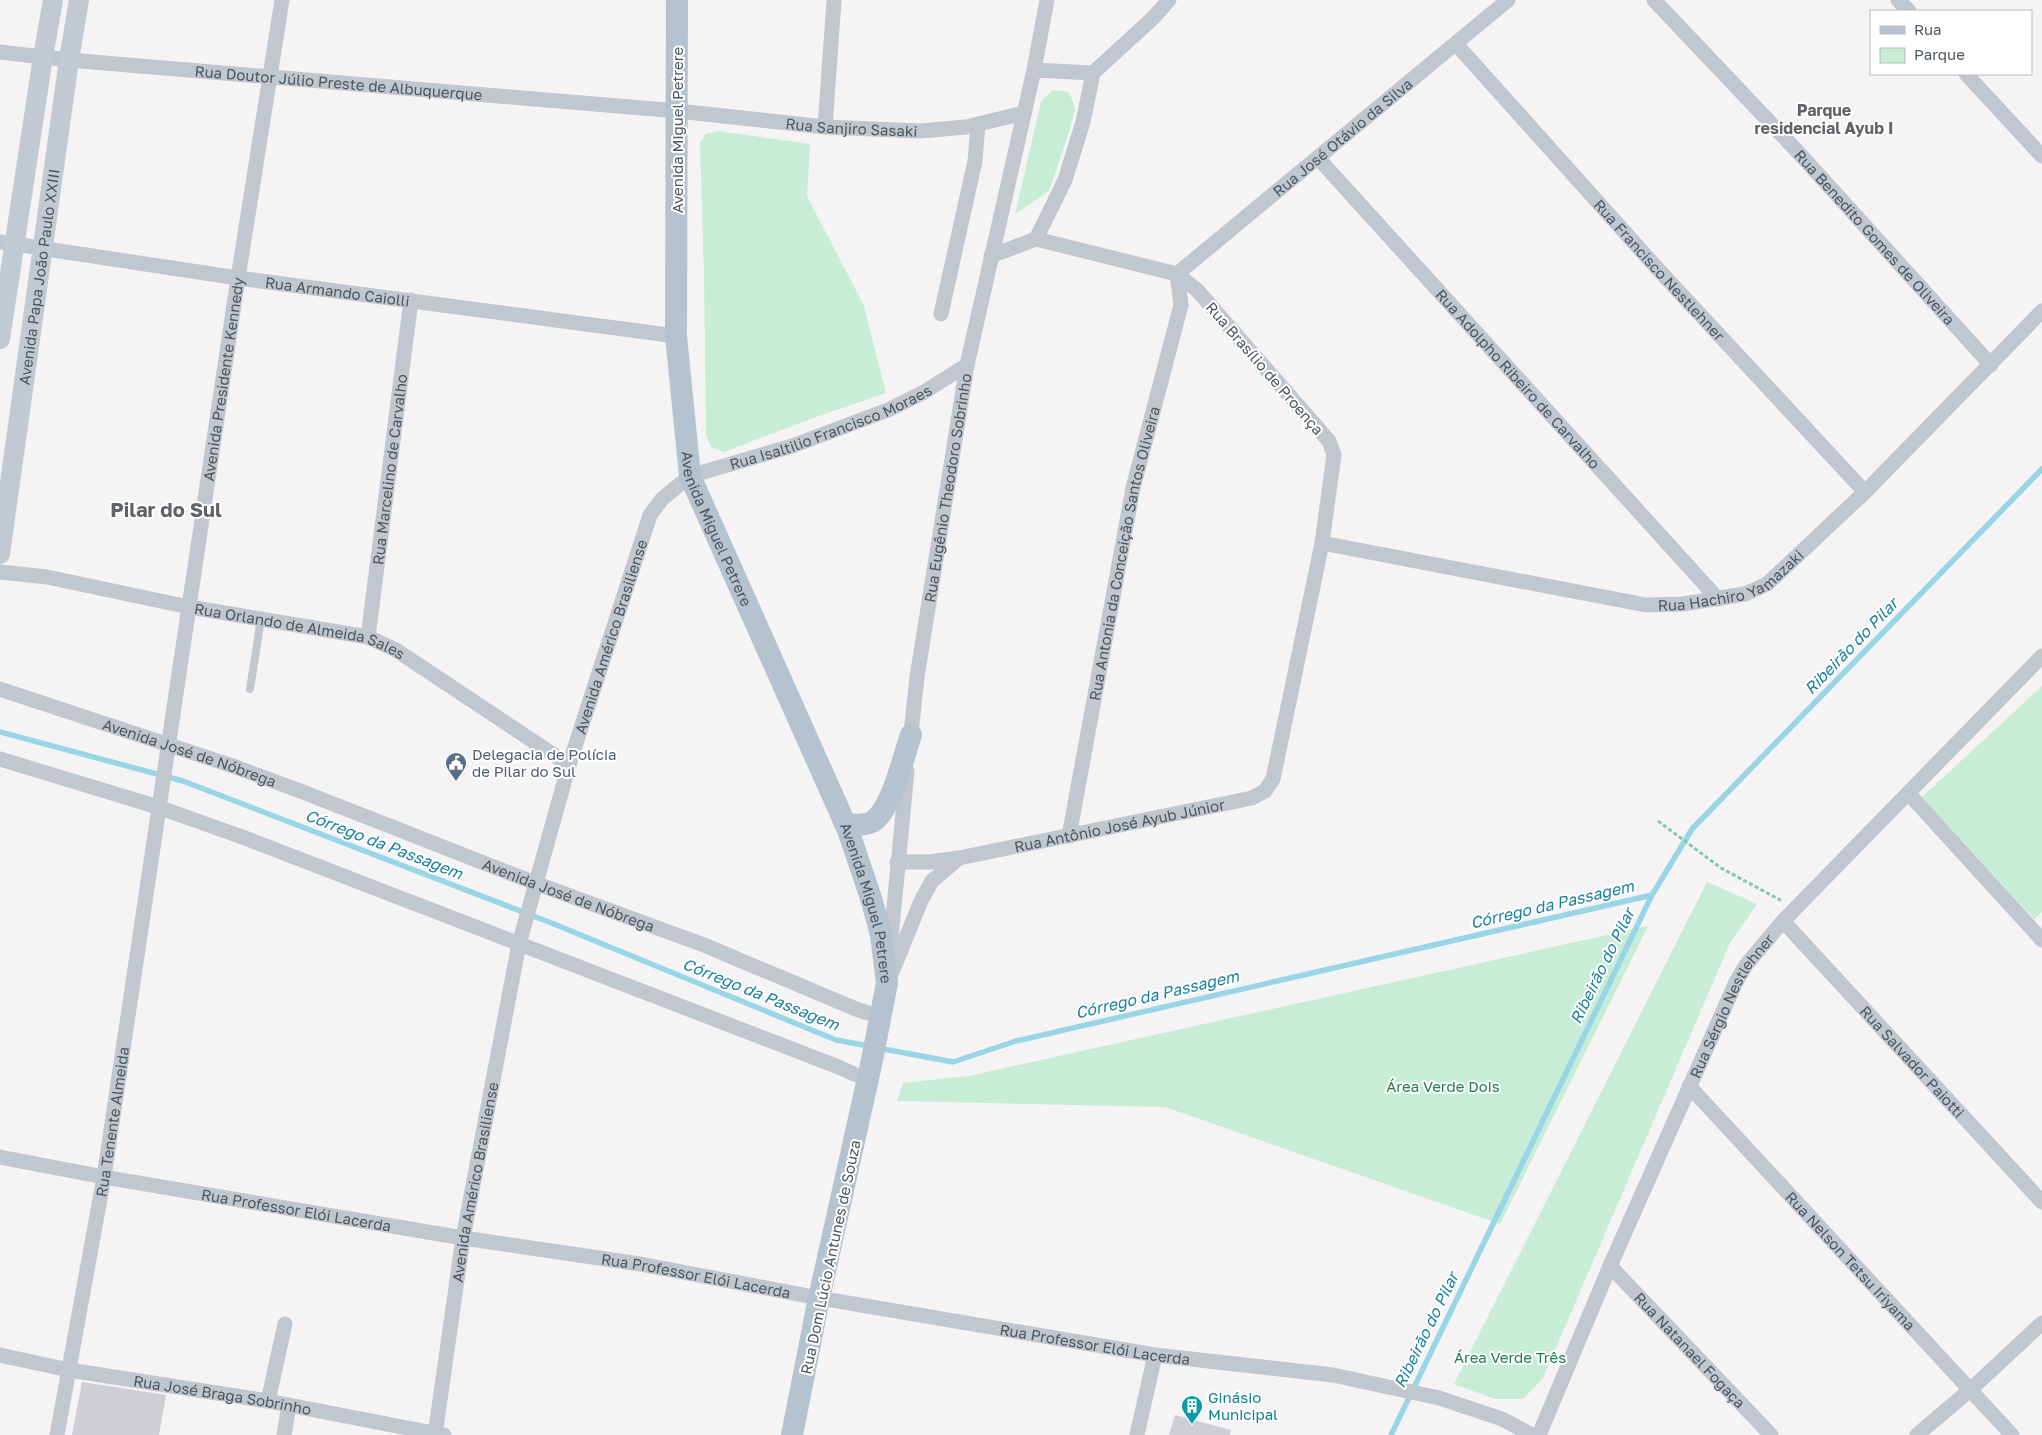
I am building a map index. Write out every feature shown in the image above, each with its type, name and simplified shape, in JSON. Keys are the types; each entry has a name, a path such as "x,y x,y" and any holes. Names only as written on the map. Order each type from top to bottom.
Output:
{"main road":[{"name":"Avenida Papa João Paulo XXIII","path":"0,339 7,243 53,0"},
{"name":"Avenida Papa João Paulo XXIII","path":"0,554 68,60 79,0"},
{"name":"Avenida Miguel Petrere","path":"677,0 676,336 690,476 845,824 871,898 881,936 887,983 870,1073"},
{"path":"845,824 860,825 880,816 889,802 911,734"},
{"name":"Rua Dom Lúcio Antunes de Souza","path":"792,1435 870,1073"}],"street":[{"name":"Avenida Presidente Kennedy","path":"166,752 190,607 268,77 282,0"},
{"name":"Rua Eugênio Theodoro Sobrinho","path":"887,983 897,862 917,678 967,365 1034,70 1047,0"},
{"path":"991,256 1036,239 1065,180 1083,122 1093,73 1153,18 1169,0"},
{"name":"Rua José Otávio da Silva","path":"1177,274 1508,0"},
{"name":"Rua Benedito Gomes de Oliveira","path":"1654,0 1798,152 1990,365"},
{"path":"1898,0 1908,10"},
{"path":"825,127 834,1"},
{"name":"Rua Francisco Nestlehner","path":"1456,44 1656,266 1865,492"},
{"name":"Rua Doutor Júlio Preste de Albuquerque","path":"0,52 68,60 678,111"},
{"path":"1034,70 1093,73"},
{"path":"1967,75 2042,156"},
{"name":"Rua Sanjiro Sasaki","path":"678,111 825,127 920,131 978,124 1024,113"},
{"path":"941,314 975,161 978,124"},
{"name":"Rua Adolpho Ribeiro de Carvalho","path":"1318,158 1718,599"},
{"name":"Rua Brasílio de Proença","path":"1036,239 1177,274 1196,290 1329,442 1334,455 1322,543 1273,779"},
{"name":"Rua Armando Caiolli","path":"7,243 238,278 676,336"},
{"name":"Rua Antonia da Conceição Santos Oliveira","path":"1069,836 1132,488 1181,305 1177,274"},
{"name":"Rua Marcelino de Carvalho","path":"368,638 411,300"},
{"name":"Rua Hachiro Yamazaki","path":"1322,543 1646,605 1683,604 1746,594 1767,584 1865,492 2042,311"},
{"name":"Rua Isaltilio Francisco Moraes","path":"690,476 792,446 888,410 924,392 967,365"},
{"name":"Avenida Américo Brasiliense","path":"439,1434 463,1238 521,937 533,891 569,765 650,515 662,499 690,476"},
{"name":"Rua Orlando de Almeida Sales","path":"0,572 47,577 190,607 368,638 396,650 569,765"},
{"name":"Rua Sérgio Nestlehner","path":"1539,1435 1610,1266 1689,1086 1736,982 1746,965 1783,921 2042,656"},
{"name":"Avenida José de Nóbrega","path":"0,689 166,752 230,765 294,789 533,891 704,945 856,1009 879,1023"},
{"name":"Rua Tenente Almeida","path":"57,1435 104,1177 166,752"},
{"path":"0,759 159,800 299,858 521,937 836,1066 870,1073"},
{"name":"Rua Antônio José Ayub Júnior","path":"897,862 929,862 959,858 1252,798 1265,791 1273,779"},
{"path":"1909,794 2042,940"},
{"name":"Rua Antônio José Ayub Júnior","path":"887,983 932,881 959,858"},
{"name":"Rua Salvador Paiotti","path":"1783,921 2042,1202"},
{"name":"Rua Nelson Tetsu Iriyama","path":"1689,1086 2012,1435"},
{"name":"Rua Professor Elói Lacerda","path":"0,1156 104,1177 463,1238 640,1264 820,1298 1156,1355 1333,1375 1439,1398 1502,1419 1532,1435"},
{"name":"Rua Natanael Fogaça","path":"1610,1266 1771,1435"},
{"path":"1917,1435 1970,1390 2042,1323"},
{"path":"268,1401 285,1324"},
{"name":"Rua José Braga Sobrinho","path":"0,1355 69,1370 268,1401 439,1434"},
{"path":"1137,1435 1156,1355"},
{"path":"284,1435 289,1405"}],"lane":[{"path":"250,689 261,619"}],"path":[{"path":"1658,821 1721,868 1796,908"}],"green space":[{"path":"1052,90 1069,92 1075,108 1070,129 1049,191 1015,214 1041,102"},
{"path":"718,131 810,144 807,196 864,306 886,393 724,452 711,447 706,435 700,143 706,134"},
{"path":"2042,686 2042,912 2034,919 1922,797"},
{"name":"Área Verde Três","path":"1707,882 1757,904 1729,945 1543,1378 1523,1399 1495,1399 1454,1384"},
{"name":"Área Verde Dois","path":"1648,926 1500,1224 1165,1107 897,1101 903,1083 968,1076"}],"building":[{"path":"82,1382 166,1395 159,1435 72,1435"},
{"name":"Ginásio Municipal","path":"1175,1415 1231,1430 1230,1435 1169,1435"}],"waterway":[{"name":"Ribeirão do Pilar","path":"1391,1435 1652,895 1692,829 2042,469"},
{"name":"Córrego da Passagem","path":"0,732 183,781 554,924 836,1040 869,1046"},
{"name":"Córrego da Passagem","path":"878,1048 953,1062 1016,1041 1652,895"}],"place":[{"name":"Delegacia de Polícia de Pilar do Sul","path":"456,782"},
{"name":"Ginásio Municipal","path":"1192,1425"}],"district":[{"name":"Parque residencial Ayub I","path":"1824,119"},
{"name":"Pilar do Sul","path":"166,509"}]}
